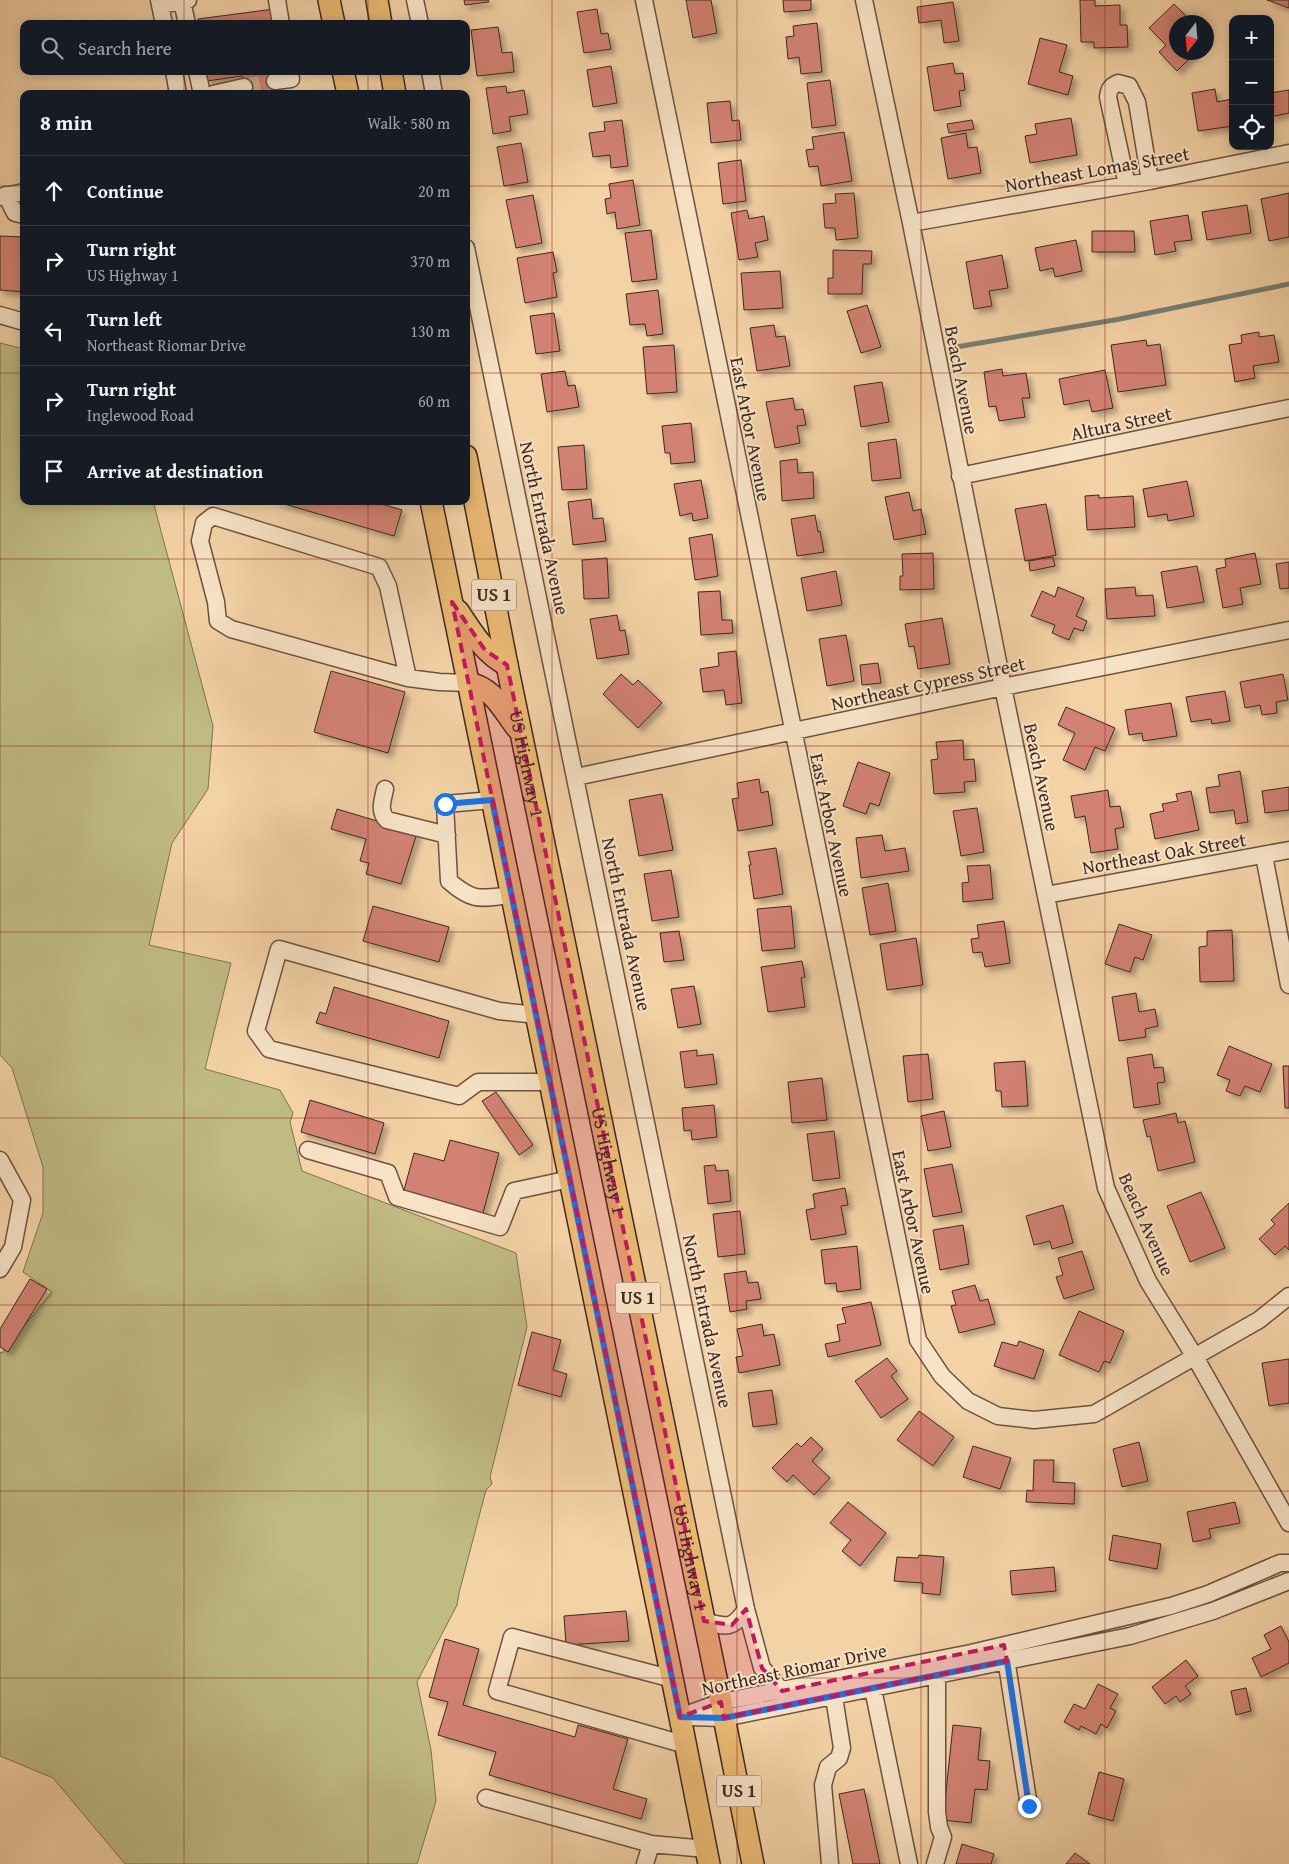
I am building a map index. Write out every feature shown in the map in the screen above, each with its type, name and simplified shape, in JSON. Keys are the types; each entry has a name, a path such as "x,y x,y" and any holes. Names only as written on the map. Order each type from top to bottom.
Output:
{"main road":[{"path":"329,0 333,20"},
{"path":"376,0 380,20"},
{"path":"344,75 347,90"},
{"path":"391,75 394,90"},
{"name":"US Highway 1","path":"470,476 752,1864"},
{"name":"US 1","path":"433,505 708,1856"},
{"path":"452,602 485,650 497,660 507,665"},
{"path":"468,683 479,684 491,692 522,735"}],"street":[{"path":"277,0 280,20"},
{"path":"415,0 419,20"},
{"name":"East Arbor Avenue","path":"644,0 918,1340 942,1376 968,1401 998,1416 1034,1420 1094,1414 1259,1320 1289,1296"},
{"name":"Beach Avenue","path":"864,0 911,223 960,476 1106,1188 1148,1281 1195,1357 1289,1523"},
{"path":"163,20 159,3 185,1 187,20"},
{"path":"175,75 177,90"},
{"path":"199,75 201,90"},
{"path":"431,75 433,90"},
{"path":"1127,185 1108,97 1109,90 1118,82 1129,86 1137,102 1150,181"},
{"path":"231,90 244,87"},
{"name":"Northeast Lomas Street","path":"911,223 1150,181 1289,153"},
{"path":"20,193 3,196 15,213 20,214"},
{"name":"North Entrada Avenue","path":"470,267 746,1609 762,1668 782,1691"},
{"path":"0,315 20,321"},
{"name":"Altura Street","path":"960,476 1289,408"},
{"path":"408,678 388,586 379,567 213,516 204,523 200,541 216,602 218,621 231,629 408,678 468,683"},
{"name":"Northeast Cypress Street","path":"576,777 1003,687 1289,630"},
{"path":"384,789 381,810 387,820 447,835"},
{"path":"492,800 445,804 449,880 460,891 475,898 512,895"},
{"name":"Northeast Oak Street","path":"1046,895 1289,850"},
{"path":"1264,856 1289,985"},
{"path":"536,1014 499,1011 279,949 256,1030 269,1048 459,1096 478,1082 550,1082"},
{"path":"308,1150 388,1173 397,1197 500,1227 514,1191 570,1179"},
{"path":"0,1160 22,1200 13,1247 0,1269"},
{"name":"Northeast Riomar Drive","path":"680,1717 722,1710 834,1697 874,1689 935,1668 1005,1653 1171,1606 1208,1594 1280,1563 1289,1563"},
{"name":"Northeast Riomar Drive","path":"1005,1653 1130,1636 1213,1611 1289,1581"},
{"path":"704,1621 722,1626 732,1625 739,1621 746,1609"},
{"path":"672,1679 512,1637 497,1691 686,1745"},
{"path":"1005,1653 1029,1806"},
{"path":"935,1668 937,1812 939,1827 943,1837 935,1864"},
{"name":"Northeast Riomar Drive","path":"722,1710 782,1691 870,1672 935,1668"},
{"path":"870,1672 909,1864"},
{"path":"830,1864 822,1785 828,1767 839,1758 842,1748 834,1697"},
{"path":"486,1798 651,1844 708,1856"},
{"path":"645,1864 651,1844"}],"highlighted area":[{"path":"452,602 485,650 507,665 704,1621 732,1625 746,1609 762,1668 782,1691 1004,1645 1007,1661 724,1718 721,1702 680,1717"}],"shaded area":[{"path":"0,343 20,348 20,505 154,505 213,726 208,789 172,843 149,945 231,963 205,1069 280,1090 293,1113 290,1122 302,1171 516,1253 527,1327 490,1477 492,1484 486,1490 457,1605 417,1682 431,1750 436,1801 417,1864 125,1864 53,1778 0,1756 0,1352 2,1353 52,1292 23,1272 43,1213 43,1167 12,1068 0,1055"}],"building":[{"path":"464,0 488,0 489,2 465,5"},
{"path":"686,0 711,0 717,33 693,38"},
{"path":"783,0 811,0 811,10 784,12"},
{"path":"1080,0 1095,0 1095,6 1120,5 1120,25 1127,25 1128,47 1094,48 1094,42 1081,42"},
{"path":"1267,0 1289,0 1289,8"},
{"path":"953,2 959,41 944,43 941,20 919,23 917,7"},
{"path":"1174,4 1185,15 1169,15 1169,60 1188,60 1177,71 1159,52 1166,45 1149,28"},
{"path":"274,9 275,20 198,20"},
{"path":"597,9 601,34 608,33 611,49 584,53 577,12"},
{"path":"817,23 822,72 801,74 799,57 788,59 786,37 794,36 793,26"},
{"path":"498,27 502,53 512,52 514,72 477,76 471,30"},
{"path":"1040,38 1067,45 1059,72 1073,76 1068,95 1028,84"},
{"path":"953,63 955,74 963,73 965,90 959,91 961,106 934,111 927,67"},
{"path":"611,66 617,103 593,107 587,70"},
{"path":"206,75 274,75 275,90 244,90 242,76 207,81"},
{"path":"830,80 836,125 812,128 807,83"},
{"path":"506,86 507,93 524,90 528,114 509,117 511,131 493,134 486,88"},
{"path":"1215,89 1217,102 1229,100 1229,127 1198,131 1192,93"},
{"path":"1289,90 1289,113 1274,116 1274,92"},
{"path":"730,101 732,121 739,120 741,140 711,143 707,103"},
{"path":"1071,118 1077,155 1030,163 1025,136 1037,134 1035,124"},
{"path":"622,120 628,166 611,168 610,155 593,157 589,133 605,131 604,122"},
{"path":"972,120 974,129 949,133 947,124"},
{"path":"844,132 852,181 821,186 818,166 809,167 806,150 814,149 812,137"},
{"path":"966,133 968,148 977,147 981,173 948,179 941,138"},
{"path":"521,143 528,182 504,186 497,147"},
{"path":"741,160 746,201 723,204 718,163"},
{"path":"633,180 640,225 617,229 615,212 607,214 605,199 611,198 609,184"},
{"path":"854,193 858,238 836,240 835,228 825,228 823,204 836,203 835,194"},
{"path":"1289,193 1289,237 1269,241 1261,199"},
{"path":"533,195 542,243 516,248 506,200"},
{"path":"1247,205 1251,233 1207,240 1202,212"},
{"path":"747,210 749,219 764,216 768,240 755,243 758,257 739,260 731,213"},
{"path":"1188,215 1192,240 1174,242 1176,251 1155,255 1150,221"},
{"path":"651,230 657,279 632,282 625,233"},
{"path":"1092,231 1134,231 1135,252 1092,252"},
{"path":"0,236 20,237 20,292 0,290"},
{"path":"1076,240 1082,271 1055,277 1053,268 1040,271 1035,248"},
{"path":"833,250 872,251 871,264 863,264 862,294 828,294 828,278 833,278"},
{"path":"553,252 557,272 553,273 557,297 525,303 517,258"},
{"path":"1002,255 1008,288 989,291 992,306 974,309 966,262"},
{"path":"780,271 783,308 744,310 741,273"},
{"path":"658,290 663,334 647,336 645,324 630,325 626,294"},
{"path":"867,305 881,347 861,353 847,311"},
{"path":"554,313 560,351 536,354 530,316"},
{"path":"774,325 776,337 785,336 790,366 757,371 750,328"},
{"path":"1259,332 1259,337 1274,335 1279,362 1253,366 1255,378 1235,382 1229,345 1242,343 1241,335"},
{"path":"1146,340 1147,346 1160,344 1166,385 1118,392 1111,345"},
{"path":"674,345 677,392 647,394 643,347"},
{"path":"1002,369 1003,376 1026,373 1030,398 1022,398 1025,417 999,421 996,406 989,407 984,372"},
{"path":"1105,370 1113,408 1092,412 1089,400 1064,405 1059,379"},
{"path":"565,371 568,386 575,385 579,407 547,412 541,374"},
{"path":"882,382 889,422 861,427 854,386"},
{"path":"793,398 795,410 803,409 806,425 797,426 800,443 775,448 766,402"},
{"path":"691,423 695,462 671,464 670,453 665,453 662,426"},
{"path":"896,439 901,478 872,481 868,443"},
{"path":"584,445 587,489 562,490 558,447"},
{"path":"797,459 798,473 813,472 814,498 782,501 780,461"},
{"path":"701,480 708,518 693,521 692,513 680,516 674,484"},
{"path":"1187,481 1194,516 1168,521 1167,514 1148,517 1143,489"},
{"path":"909,492 913,511 921,509 926,534 894,540 885,497"},
{"path":"1099,495 1099,498 1133,496 1135,527 1087,530 1085,496"},
{"path":"591,499 593,519 603,518 606,541 573,545 568,502"},
{"path":"1046,504 1056,555 1025,561 1015,509"},
{"path":"288,505 385,505 402,510 394,536"},
{"path":"815,515 824,552 797,556 791,519"},
{"path":"712,534 718,576 695,580 689,538"},
{"path":"933,553 934,589 900,590 900,576 903,576 902,554"},
{"path":"1255,553 1261,584 1240,588 1243,604 1223,608 1216,569 1226,567 1225,559"},
{"path":"1053,557 1055,566 1030,571 1029,561"},
{"path":"607,558 609,598 584,599 582,560"},
{"path":"1289,562 1289,588 1280,589 1276,564"},
{"path":"1197,566 1204,602 1167,608 1161,572"},
{"path":"836,571 842,605 807,611 801,578"},
{"path":"1058,587 1084,598 1076,616 1087,621 1083,631 1074,628 1069,640 1052,633 1055,625 1031,616 1042,591 1055,597"},
{"path":"1135,587 1136,596 1153,595 1155,616 1107,619 1105,589"},
{"path":"720,591 722,620 732,620 733,633 701,635 698,592"},
{"path":"617,615 620,631 625,630 629,654 597,659 590,619"},
{"path":"942,618 950,664 918,669 914,646 909,647 905,624"},
{"path":"846,635 854,681 827,686 819,639"},
{"path":"736,651 742,703 726,705 724,690 703,692 700,669 719,666 718,653"},
{"path":"878,663 881,683 862,685 860,665"},
{"path":"331,671 405,692 388,753 314,732"},
{"path":"621,674 633,685 638,680 662,703 638,728 603,694"},
{"path":"1283,674 1288,700 1276,702 1277,713 1262,715 1260,705 1245,708 1240,682"},
{"path":"1225,691 1230,721 1212,724 1211,719 1191,722 1186,697"},
{"path":"1171,703 1177,736 1143,741 1142,733 1129,735 1125,710"},
{"path":"1066,707 1115,728 1105,751 1095,747 1085,770 1063,760 1075,733 1058,725"},
{"path":"963,740 964,760 974,759 976,781 964,782 965,792 934,794 931,760 938,759 936,742"},
{"path":"858,762 890,773 879,806 870,803 866,814 843,806"},
{"path":"1240,771 1248,822 1236,824 1234,810 1210,813 1206,788 1220,786 1218,775"},
{"path":"759,779 761,793 768,791 773,825 738,831 732,799 739,798 737,783"},
{"path":"1289,787 1289,810 1265,813 1262,791"},
{"path":"1108,790 1110,807 1120,806 1124,827 1115,829 1118,849 1091,853 1085,816 1075,818 1071,796"},
{"path":"1191,791 1199,830 1155,839 1150,814 1164,811 1162,804 1178,801 1176,794"},
{"path":"662,794 673,850 639,856 629,800"},
{"path":"977,808 984,852 961,856 953,811"},
{"path":"337,809 417,833 401,884 366,874 369,863 360,861 366,839 331,829"},
{"path":"882,835 885,851 905,848 909,871 861,878 856,838"},
{"path":"776,848 783,894 754,899 748,852"},
{"path":"990,865 993,899 963,902 962,883 969,882 967,866"},
{"path":"671,870 679,917 652,921 644,874"},
{"path":"888,883 896,931 870,935 862,888"},
{"path":"373,906 449,927 439,962 363,941"},
{"path":"791,906 795,948 762,951 757,909"},
{"path":"1004,921 1010,963 985,967 982,952 973,953 971,939 979,938 977,925"},
{"path":"1119,924 1152,935 1143,960 1135,957 1130,972 1105,964"},
{"path":"1232,930 1234,981 1200,982 1199,947 1207,946 1207,931"},
{"path":"679,931 684,960 664,962 660,933"},
{"path":"916,938 923,985 887,990 880,944"},
{"path":"802,961 805,977 801,978 805,1007 768,1012 761,967"},
{"path":"694,986 701,1024 678,1028 671,989"},
{"path":"334,987 449,1021 439,1058 316,1023 320,1012 326,1014"},
{"path":"1136,993 1139,1012 1155,1009 1158,1026 1145,1029 1146,1037 1119,1041 1112,997"},
{"path":"1229,1046 1272,1064 1260,1092 1245,1086 1240,1096 1226,1091 1230,1080 1217,1075"},
{"path":"697,1050 697,1056 713,1054 717,1084 685,1088 680,1052"},
{"path":"928,1054 933,1099 908,1102 903,1056"},
{"path":"1152,1054 1154,1068 1163,1067 1165,1082 1157,1083 1160,1104 1134,1108 1127,1058"},
{"path":"1025,1061 1028,1106 1002,1107 1001,1091 996,1091 994,1063"},
{"path":"1283,1066 1289,1066 1289,1108 1285,1108"},
{"path":"822,1078 827,1120 792,1123 788,1082"},
{"path":"496,1092 533,1145 519,1155 482,1101"},
{"path":"310,1100 384,1123 375,1154 301,1132"},
{"path":"714,1105 717,1137 692,1140 691,1130 684,1131 682,1108"},
{"path":"944,1111 951,1147 928,1151 921,1116"},
{"path":"1176,1113 1178,1123 1185,1121 1195,1162 1158,1171 1150,1136 1147,1137 1143,1120"},
{"path":"834,1131 840,1178 813,1181 807,1134"},
{"path":"450,1140 499,1153 483,1213 404,1190 414,1153 444,1161"},
{"path":"952,1164 962,1212 933,1217 924,1169"},
{"path":"715,1165 716,1171 728,1170 731,1201 708,1204 704,1166"},
{"path":"845,1188 848,1205 841,1206 846,1234 811,1240 806,1210 815,1208 813,1194"},
{"path":"1201,1192 1225,1248 1190,1262 1167,1206"},
{"path":"1289,1203 1289,1250 1285,1246 1275,1255 1259,1239 1275,1224 1271,1220"},
{"path":"1063,1205 1073,1243 1052,1249 1050,1241 1034,1245 1026,1216"},
{"path":"740,1211 745,1254 718,1257 713,1214"},
{"path":"963,1225 969,1264 940,1270 933,1230"},
{"path":"857,1246 861,1289 837,1292 836,1283 825,1284 821,1250"},
{"path":"1082,1251 1094,1289 1064,1299 1056,1277 1063,1275 1058,1258"},
{"path":"746,1271 748,1283 758,1282 761,1299 746,1301 747,1309 730,1312 724,1274"},
{"path":"30,1279 47,1289 8,1352 0,1347 0,1329"},
{"path":"975,1285 980,1301 988,1299 995,1324 959,1333 951,1306 956,1305 952,1291"},
{"path":"871,1302 881,1345 828,1357 825,1344 840,1341 837,1325 846,1323 842,1308"},
{"path":"1079,1311 1124,1331 1110,1363 1104,1361 1099,1372 1059,1355"},
{"path":"762,1324 764,1336 774,1334 780,1365 739,1373 736,1357 743,1356 737,1329"},
{"path":"532,1332 561,1340 553,1370 567,1374 561,1397 518,1385"},
{"path":"1019,1341 1044,1350 1034,1379 994,1366 1002,1342 1017,1346"},
{"path":"887,1358 897,1371 891,1376 908,1399 881,1418 855,1381"},
{"path":"1289,1359 1289,1403 1269,1406 1262,1363"},
{"path":"772,1390 777,1424 753,1427 748,1393"},
{"path":"919,1411 954,1437 933,1466 897,1440"},
{"path":"811,1437 823,1449 812,1461 830,1478 814,1495 793,1475 787,1482 772,1468 797,1443 801,1447"},
{"path":"1139,1442 1148,1481 1122,1487 1113,1449"},
{"path":"973,1446 1011,1458 1000,1489 963,1477"},
{"path":"1034,1460 1054,1460 1053,1482 1075,1483 1074,1504 1026,1502 1027,1490 1033,1491"},
{"path":"848,1502 886,1533 860,1566 842,1551 851,1540 830,1523"},
{"path":"1235,1502 1240,1523 1209,1529 1211,1538 1193,1542 1187,1512"},
{"path":"1113,1535 1161,1544 1157,1569 1109,1560"},
{"path":"919,1555 944,1557 940,1595 922,1593 923,1583 894,1581 897,1557 918,1558"},
{"path":"1054,1567 1056,1591 1012,1595 1010,1571"},
{"path":"626,1611 629,1641 566,1645 564,1616"},
{"path":"1281,1626 1289,1642 1289,1663 1261,1677 1252,1658 1271,1649 1264,1635"},
{"path":"445,1639 479,1649 463,1705 575,1737 578,1725 628,1739 613,1789 647,1799 641,1819 489,1775 496,1752 438,1735 448,1702 429,1697"},
{"path":"1186,1660 1198,1676 1185,1686 1191,1694 1180,1702 1176,1696 1165,1704 1152,1687"},
{"path":"1098,1684 1118,1694 1110,1708 1116,1711 1107,1728 1101,1724 1096,1734 1081,1726 1079,1730 1064,1722 1074,1704 1085,1709"},
{"path":"1246,1688 1251,1711 1236,1715 1231,1691"},
{"path":"953,1725 981,1728 978,1760 990,1761 987,1790 975,1789 971,1823 943,1820"},
{"path":"1099,1772 1124,1779 1113,1821 1088,1814"},
{"path":"864,1789 880,1864 853,1864 839,1794"},
{"path":"962,1844 994,1854 991,1864 956,1864"},
{"path":"1075,1853 1090,1864 1066,1864"}],"waterway":[{"path":"956,347 1120,319 1289,284"}],"tunnel":[{"path":"244,87 275,81"}],"route":[{"path":"445,804 492,800 680,1717 724,1718 1007,1661 1029,1806"}]}
